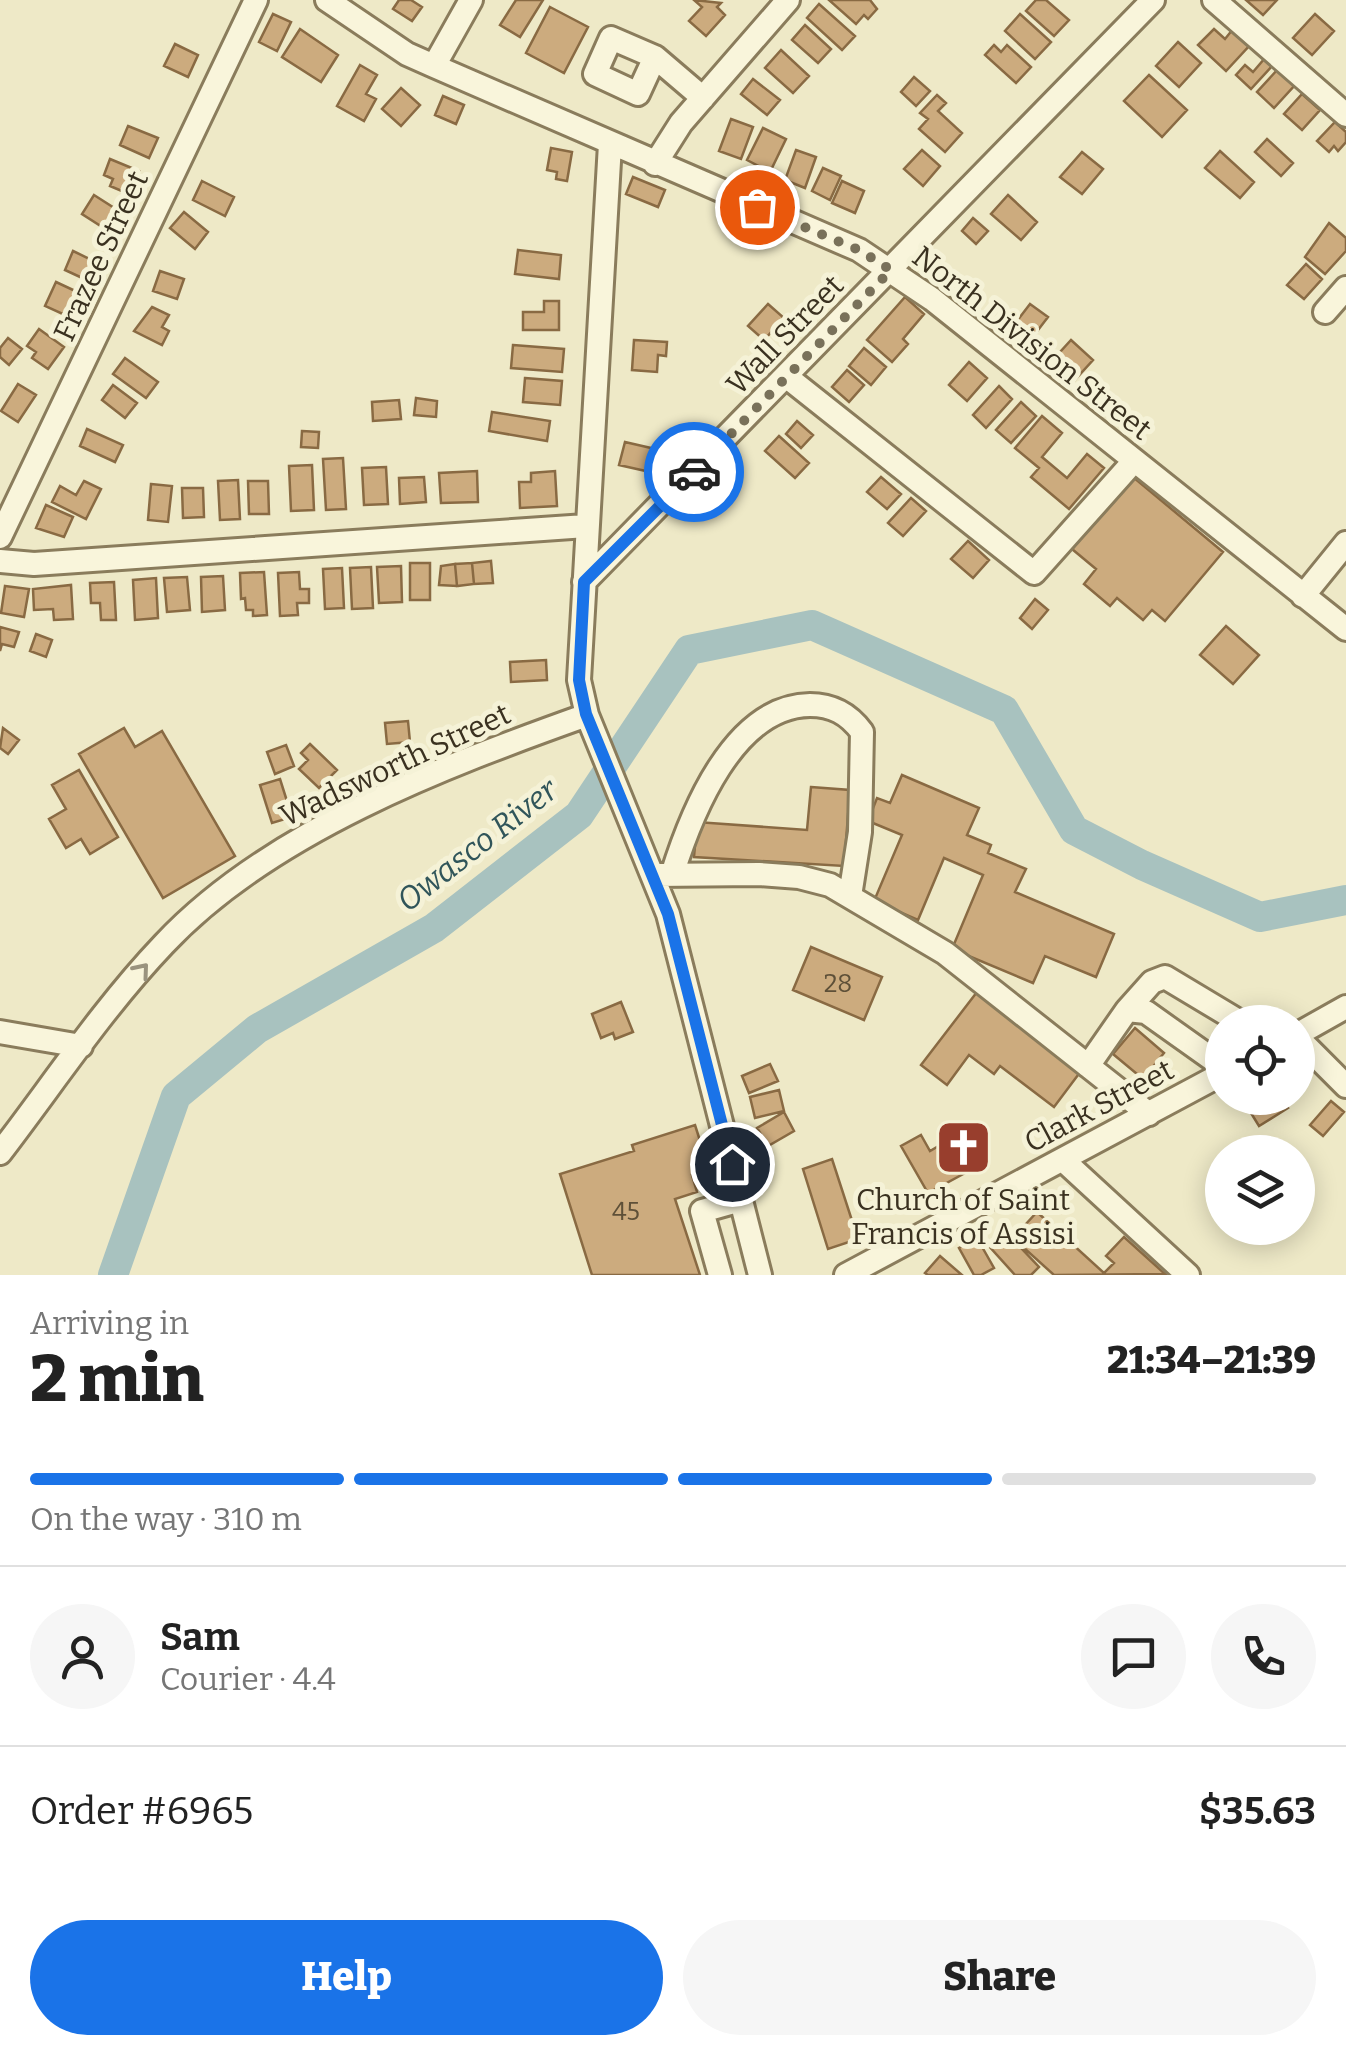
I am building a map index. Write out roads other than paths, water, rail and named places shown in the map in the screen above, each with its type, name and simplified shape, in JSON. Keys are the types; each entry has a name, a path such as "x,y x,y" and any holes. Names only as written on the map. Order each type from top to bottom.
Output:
{"street":[{"name":"Frazee Street","path":"0,537 256,0"},
{"name":"North Division Street","path":"327,0 407,54 859,250 891,270 1346,630"},
{"path":"434,66 471,0"},
{"path":"655,164 665,144 788,0"},
{"name":"Wall Street","path":"584,582 1153,0"},
{"path":"1214,0 1346,115"},
{"path":"654,58 703,98"},
{"path":"610,144 576,526 584,582 579,680 589,721 634,827 663,875 668,914 760,1275"},
{"path":"1324,312 1346,288"},
{"path":"787,376 1034,573 1134,461"},
{"path":"0,562 34,564 576,526"},
{"path":"1303,596 1346,543"},
{"path":"663,875 690,818 738,743 771,715 798,706 828,705 862,732 860,832 850,896"},
{"name":"Wadsworth Street","path":"0,1154 164,944 217,898 300,838 446,769 589,721"},
{"path":"663,875 799,877 830,886 945,952 1149,1114"},
{"path":"1088,1066 1152,982 1165,977 1212,1005"},
{"path":"1315,1026 1346,1008"},
{"path":"1127,1010 1146,1012 1205,1054"},
{"path":"0,1032 81,1046"},
{"path":"1315,1054 1346,1086"},
{"name":"Clark Street","path":"846,1275 1205,1083"},
{"path":"1062,1160 1188,1275"},
{"path":"720,1275 702,1210 741,1200"}],"waterway":[{"name":"Owasco River","path":"113,1275 176,1096 257,1029 434,928 579,815 689,650 812,625 1004,710 1074,830 1260,917 1346,900"}],"place":[{"name":"Church of Saint Francis of Assisi","path":"963,1148"}]}
